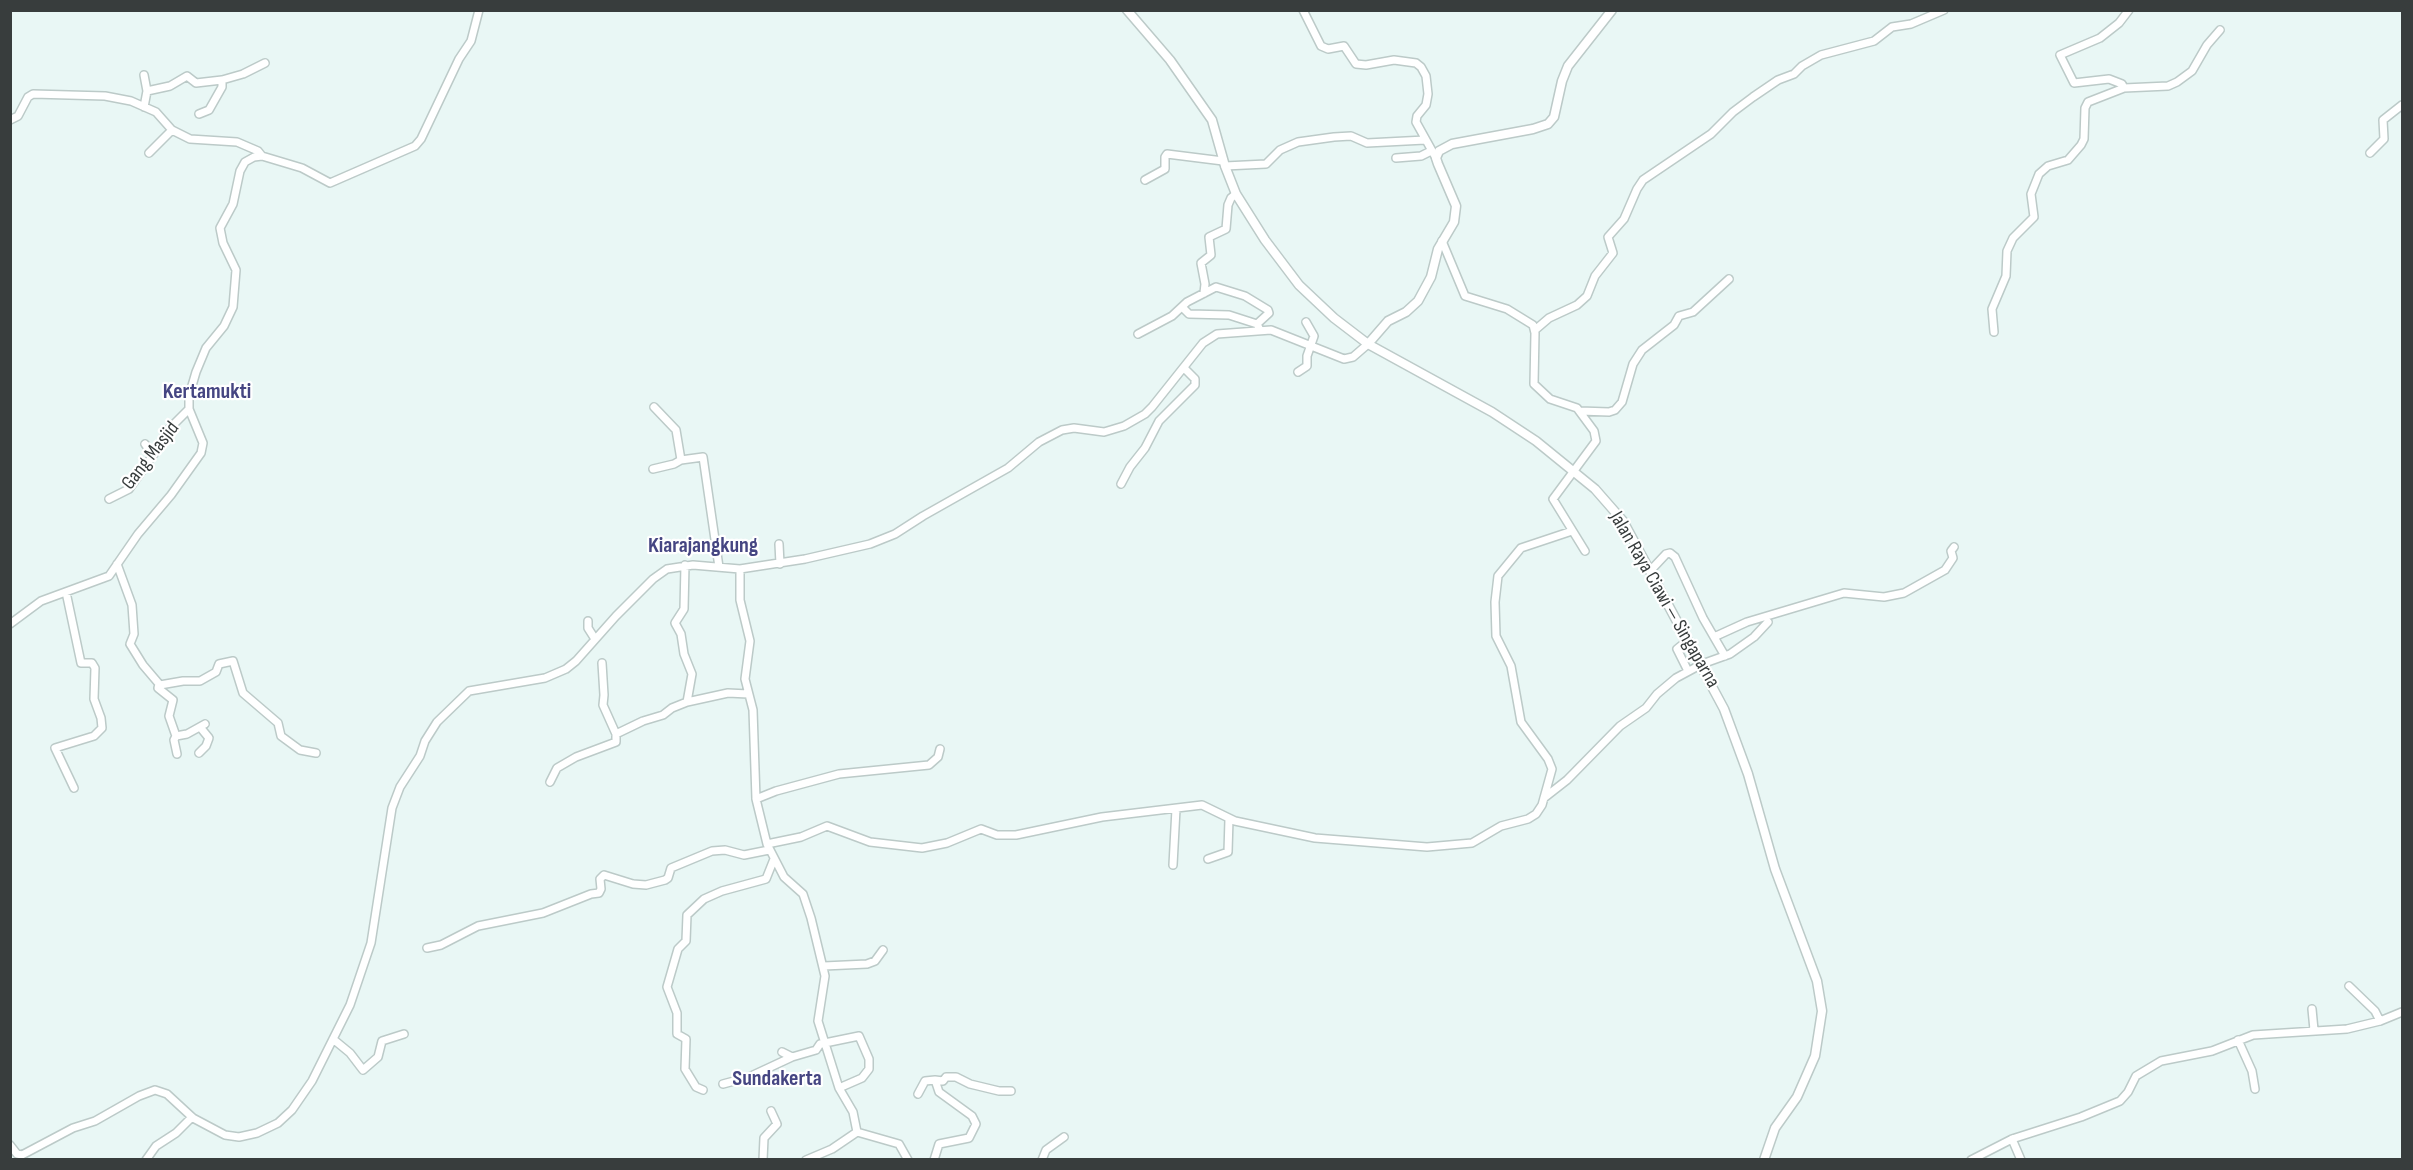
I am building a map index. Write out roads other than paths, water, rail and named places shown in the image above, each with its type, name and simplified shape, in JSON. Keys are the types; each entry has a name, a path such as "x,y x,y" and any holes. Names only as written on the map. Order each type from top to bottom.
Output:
{"main road":[{"name":"Jalan Raya Ciawi — Singaparna","path":"1127,10 1170,60 1212,120 1224,164 1236,194 1265,240 1299,285 1334,318 1368,344 1498,415 1536,441 1594,489 1620,518 1702,664 1736,740 1775,868 1816,981 1822,1011 1815,1056 1797,1097 1775,1128 1764,1160"},
{"path":"1368,344 1388,321 1407,312 1419,301 1431,277 1442,241 1454,222 1457,211 1455,201 1434,154 1446,145 1533,129 1548,124 1554,117 1562,81 1568,66 1612,10"}],"street":[{"path":"10,624 41,601 105,579 201,453 203,443 189,409 189,396 206,348 224,326 233,307 236,270 223,243 220,228 234,204 242,166 250,158 262,156 302,168 330,183 415,146 421,139 459,59 471,41 479,10"},
{"path":"1303,10 1313,34 1325,48 1344,46 1353,56 1355,63 1361,65 1397,61 1418,64 1426,76 1429,92 1427,102 1416,120 1434,154 1396,158"},
{"path":"1535,330 1549,318 1577,305 1587,296 1594,276 1613,253 1608,237 1623,220 1643,180 1711,134 1733,112 1753,97 1778,80 1794,74 1802,66 1821,55 1874,41 1892,27 1911,24 1944,10"},
{"path":"2124,88 2122,84 2109,79 2074,83 2060,56 2062,53 2104,35 2119,23 2129,10"},
{"path":"1994,332 1992,309 2006,276 2007,251 2013,238 2034,217 2031,194 2039,174 2048,166 2068,160 2081,145 2084,139 2085,108 2088,102 2124,88 2168,86 2177,82 2192,71 2210,41 2220,30"},
{"path":"147,91 170,86 187,76 196,82 222,80 243,74 265,63"},
{"path":"144,75 147,91 144,107"},
{"path":"199,114 208,110 222,87 222,80"},
{"path":"10,120 18,116 28,97 33,94 55,96 69,93 81,96 105,96 131,101 156,112 172,130 195,140 237,142 258,151 262,156"},
{"path":"2370,153 2384,139 2383,120 2403,105"},
{"path":"149,153 172,130"},
{"path":"1145,180 1165,169 1167,154 1224,164 1266,164 1280,150 1299,141 1351,136 1365,143 1380,144 1425,140"},
{"path":"1204,293 1205,284 1201,263 1211,255 1209,237 1226,229 1228,205 1236,194"},
{"path":"1442,241 1465,297 1507,309 1532,324 1535,330 1533,383 1551,400 1580,411 1593,430 1596,439 1552,499 1585,551"},
{"path":"1580,411 1609,412 1621,404 1633,364 1642,350 1674,325 1679,316 1693,312 1729,279"},
{"path":"12,1160 73,1128 94,1121 139,1096 155,1090 167,1094 192,1117 219,1134 232,1136 257,1133 273,1126 288,1114 301,1099 318,1071 350,1005 369,949 381,884 387,834 400,787 420,756 432,729 469,691 558,674 576,662 595,639 661,573 670,568 685,565 740,569 780,564 870,544 895,534 932,510 1008,468 1039,442 1062,430 1074,428 1104,432 1124,426 1145,414 1203,343 1212,336 1258,327 1269,314 1265,307 1216,287 1182,307 1172,316 1138,334"},
{"path":"1182,307 1189,314 1229,315 1344,359 1353,357 1368,344"},
{"path":"1298,372 1307,366 1307,356 1312,346 1314,333 1305,322"},
{"path":"1121,484 1130,467 1145,448 1159,421 1195,385 1195,379 1184,368"},
{"path":"654,407 676,430 681,460"},
{"name":"Gang Masjid","path":"109,500 129,489 167,431 189,409"},
{"path":"145,444 153,454"},
{"path":"653,469 681,460 703,457 719,567"},
{"path":"427,948 441,945 478,926 543,913 581,897 598,893 601,889 600,879 604,875 633,885 646,885 665,880 671,868 712,851 724,850 744,855 801,837 826,826 870,842 922,848 947,843 981,829 997,835 1016,835 1102,818 1203,806 1229,819 1315,838 1427,847 1449,847 1472,843 1501,826 1530,818 1539,812 1551,765 1520,720 1511,666 1496,636 1495,602 1498,576 1521,548 1572,531"},
{"path":"779,544 780,564"},
{"path":"1714,637 1745,622 1844,592 1884,597 1904,593 1945,570 1953,558 1951,551 1954,547"},
{"path":"1650,571 1665,555 1670,553 1673,555 1725,656"},
{"path":"117,564 132,605 134,634 130,644 142,665 159,684 159,687 173,700 169,716 176,736 174,740 177,754"},
{"path":"685,565 684,609 675,623 681,634 684,654 692,674 687,702"},
{"path":"740,569 740,600 750,641 745,672 753,710 756,799 768,847 788,881 804,896 824,966 825,979 818,1018 838,1088 852,1110 858,1132"},
{"path":"66,592 81,663 92,663 95,668 94,693 102,728 94,736 55,748 74,788"},
{"path":"588,621 588,628 595,639"},
{"path":"1544,798 1567,780 1623,724 1647,707 1655,696 1676,678 1702,664 1725,656 1754,637 1768,622"},
{"path":"1688,640 1677,649 1688,671"},
{"path":"159,684 200,681 216,672 219,664 233,661 243,693 278,723 281,736 300,750 316,753"},
{"path":"550,782 554,770 576,757 616,742 616,734 603,705 602,663"},
{"path":"616,734 643,721 663,715 672,708 687,702 728,693 748,694"},
{"path":"176,736 187,734 202,726 209,738 206,746 199,753"},
{"path":"756,799 832,775 929,765 939,757 940,749"},
{"path":"1173,864 1176,809"},
{"path":"1208,859 1227,853 1229,819"},
{"path":"703,1090 696,1087 685,1069 686,1039 677,1034 677,1013 667,987 678,949 686,941 687,915 704,898 766,879 774,859"},
{"path":"824,966 867,964 875,961 883,950"},
{"path":"2349,986 2374,1011 2380,1021"},
{"path":"2312,1009 2314,1030"},
{"path":"1971,1160 2012,1139 2081,1117 2120,1101 2128,1092 2136,1076 2158,1062 2212,1051 2253,1035 2344,1030 2380,1021 2403,1012"},
{"path":"333,1039 350,1053 363,1070 378,1057 382,1041 404,1034"},
{"path":"723,1084 749,1077 792,1057 816,1050 820,1044 859,1036 869,1059 869,1069 865,1074 838,1088"},
{"path":"2238,1040 2252,1071 2254,1089"},
{"path":"782,1052 792,1057"},
{"path":"918,1094 925,1081 943,1081 946,1077 956,1077 970,1084 1011,1091"},
{"path":"934,1160 939,1144 968,1139 976,1124 972,1116 939,1092 935,1080"},
{"path":"763,1160 764,1138 777,1124 771,1111"},
{"path":"146,1160 156,1146 176,1133 192,1117"},
{"path":"806,1160 832,1149 858,1132 899,1144 908,1160"},
{"path":"1042,1160 1046,1150 1064,1137"},
{"path":"2012,1139 2021,1160"},
{"path":"10,1145 19,1155"}],"district":[{"name":"Kertamukti","path":"207,392"},
{"name":"Kiarajangkung","path":"703,546"},
{"name":"Sundakerta","path":"777,1079"}]}
